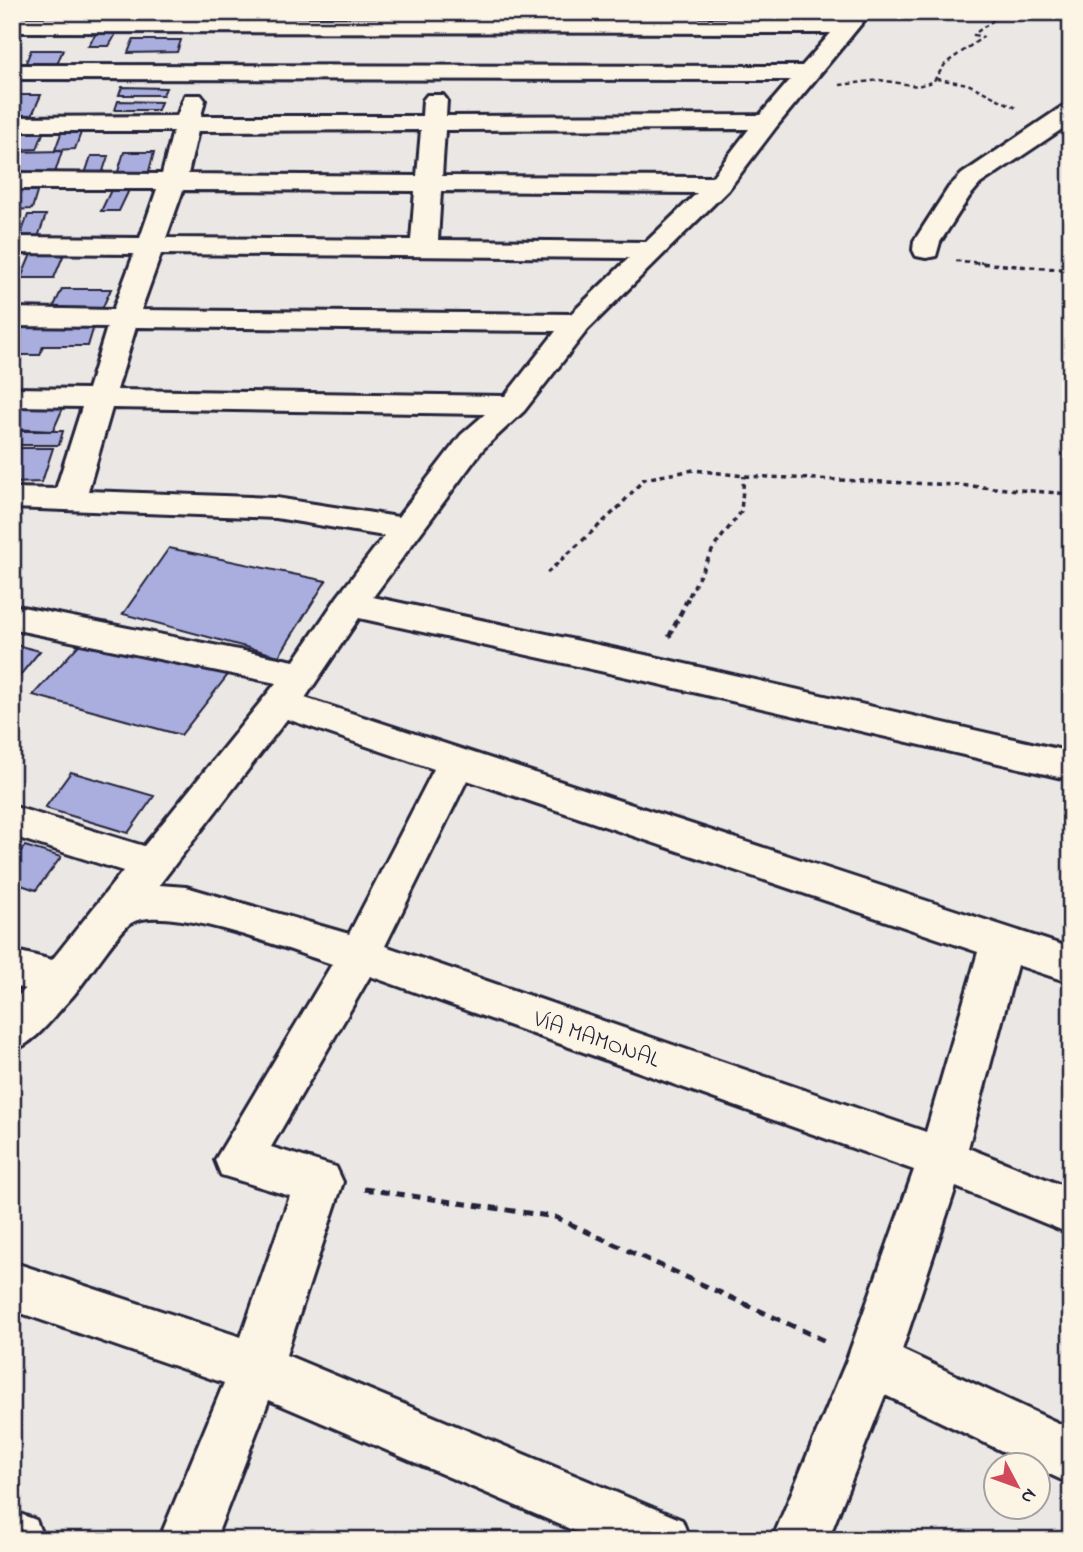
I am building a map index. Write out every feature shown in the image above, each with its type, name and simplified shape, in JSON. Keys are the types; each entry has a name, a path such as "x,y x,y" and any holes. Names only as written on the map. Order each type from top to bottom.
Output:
{"street":[{"path":"69,499 124,319 174,179 185,123 202,71 208,19"},
{"path":"12,25 208,19 854,19"},
{"path":"424,248 437,73 449,19"},
{"path":"12,1032 61,979 291,689 350,604 472,442 513,405 578,323 719,185 854,19"},
{"path":"12,72 808,76"},
{"path":"926,250 927,241 939,229 943,218 969,180 1071,111"},
{"path":"12,124 768,122"},
{"path":"12,181 174,179 719,185"},
{"path":"12,245 655,250"},
{"path":"12,317 578,323"},
{"path":"12,397 513,405"},
{"path":"12,498 276,508 409,529"},
{"path":"350,604 650,669 1071,766"},
{"path":"12,617 291,689 456,764 1071,966"},
{"path":"187,1540 256,1368 319,1182 238,1160 360,955 456,764"},
{"path":"12,821 151,864"},
{"name":"VÍA MAMONAL","path":"115,910 153,901 186,903 360,955 942,1159 1071,1212"},
{"path":"800,1540 872,1362 942,1159 1002,944"},
{"path":"12,968 61,979"},
{"path":"12,1286 256,1368 662,1540"},
{"path":"872,1362 1071,1457"}],"path":[{"path":"937,79 946,62 958,57 984,37 974,35 1005,12"},
{"path":"808,76 842,85 880,80 916,86 937,79 968,84 1022,110"},
{"path":"926,250 932,256 947,260 1071,270"},
{"path":"547,573 618,508 644,480 694,470 744,476 957,485 1071,494"},
{"path":"650,669 681,618 714,547 741,512 744,476"},
{"path":"319,1182 555,1217 872,1362"}],"building":[{"path":"109,12 139,12 138,23 107,24"},
{"path":"97,32 117,32 109,46 88,46"},
{"path":"133,40 181,40 177,52 128,53"},
{"path":"31,50 63,50 57,64 25,65"},
{"path":"122,87 166,88 163,95 119,95"},
{"path":"17,95 41,95 32,115 12,115 12,105"},
{"path":"118,101 161,102 158,110 115,110"},
{"path":"83,127 75,149 55,150 63,128"},
{"path":"45,128 37,149 12,150 14,129"},
{"path":"62,151 54,176 12,178 14,152"},
{"path":"124,152 154,152 148,175 117,175"},
{"path":"91,156 108,156 102,174 85,174"},
{"path":"112,188 130,188 119,211 101,211"},
{"path":"38,189 32,209 12,210 17,190"},
{"path":"28,215 46,215 38,237 20,237"},
{"path":"31,254 64,254 54,278 21,278"},
{"path":"62,289 111,289 102,309 53,308"},
{"path":"12,326 94,326 88,346 43,346 40,355 12,355"},
{"path":"13,406 63,408 53,431 12,429"},
{"path":"12,431 63,431 59,445 12,445"},
{"path":"12,448 53,448 42,482 12,483"},
{"path":"169,548 326,581 279,656 123,614"},
{"path":"85,638 230,672 181,735 33,695"},
{"path":"12,644 40,651 12,685"},
{"path":"71,772 154,796 128,833 45,808"},
{"path":"25,846 61,857 36,890 12,882 12,861"}]}
